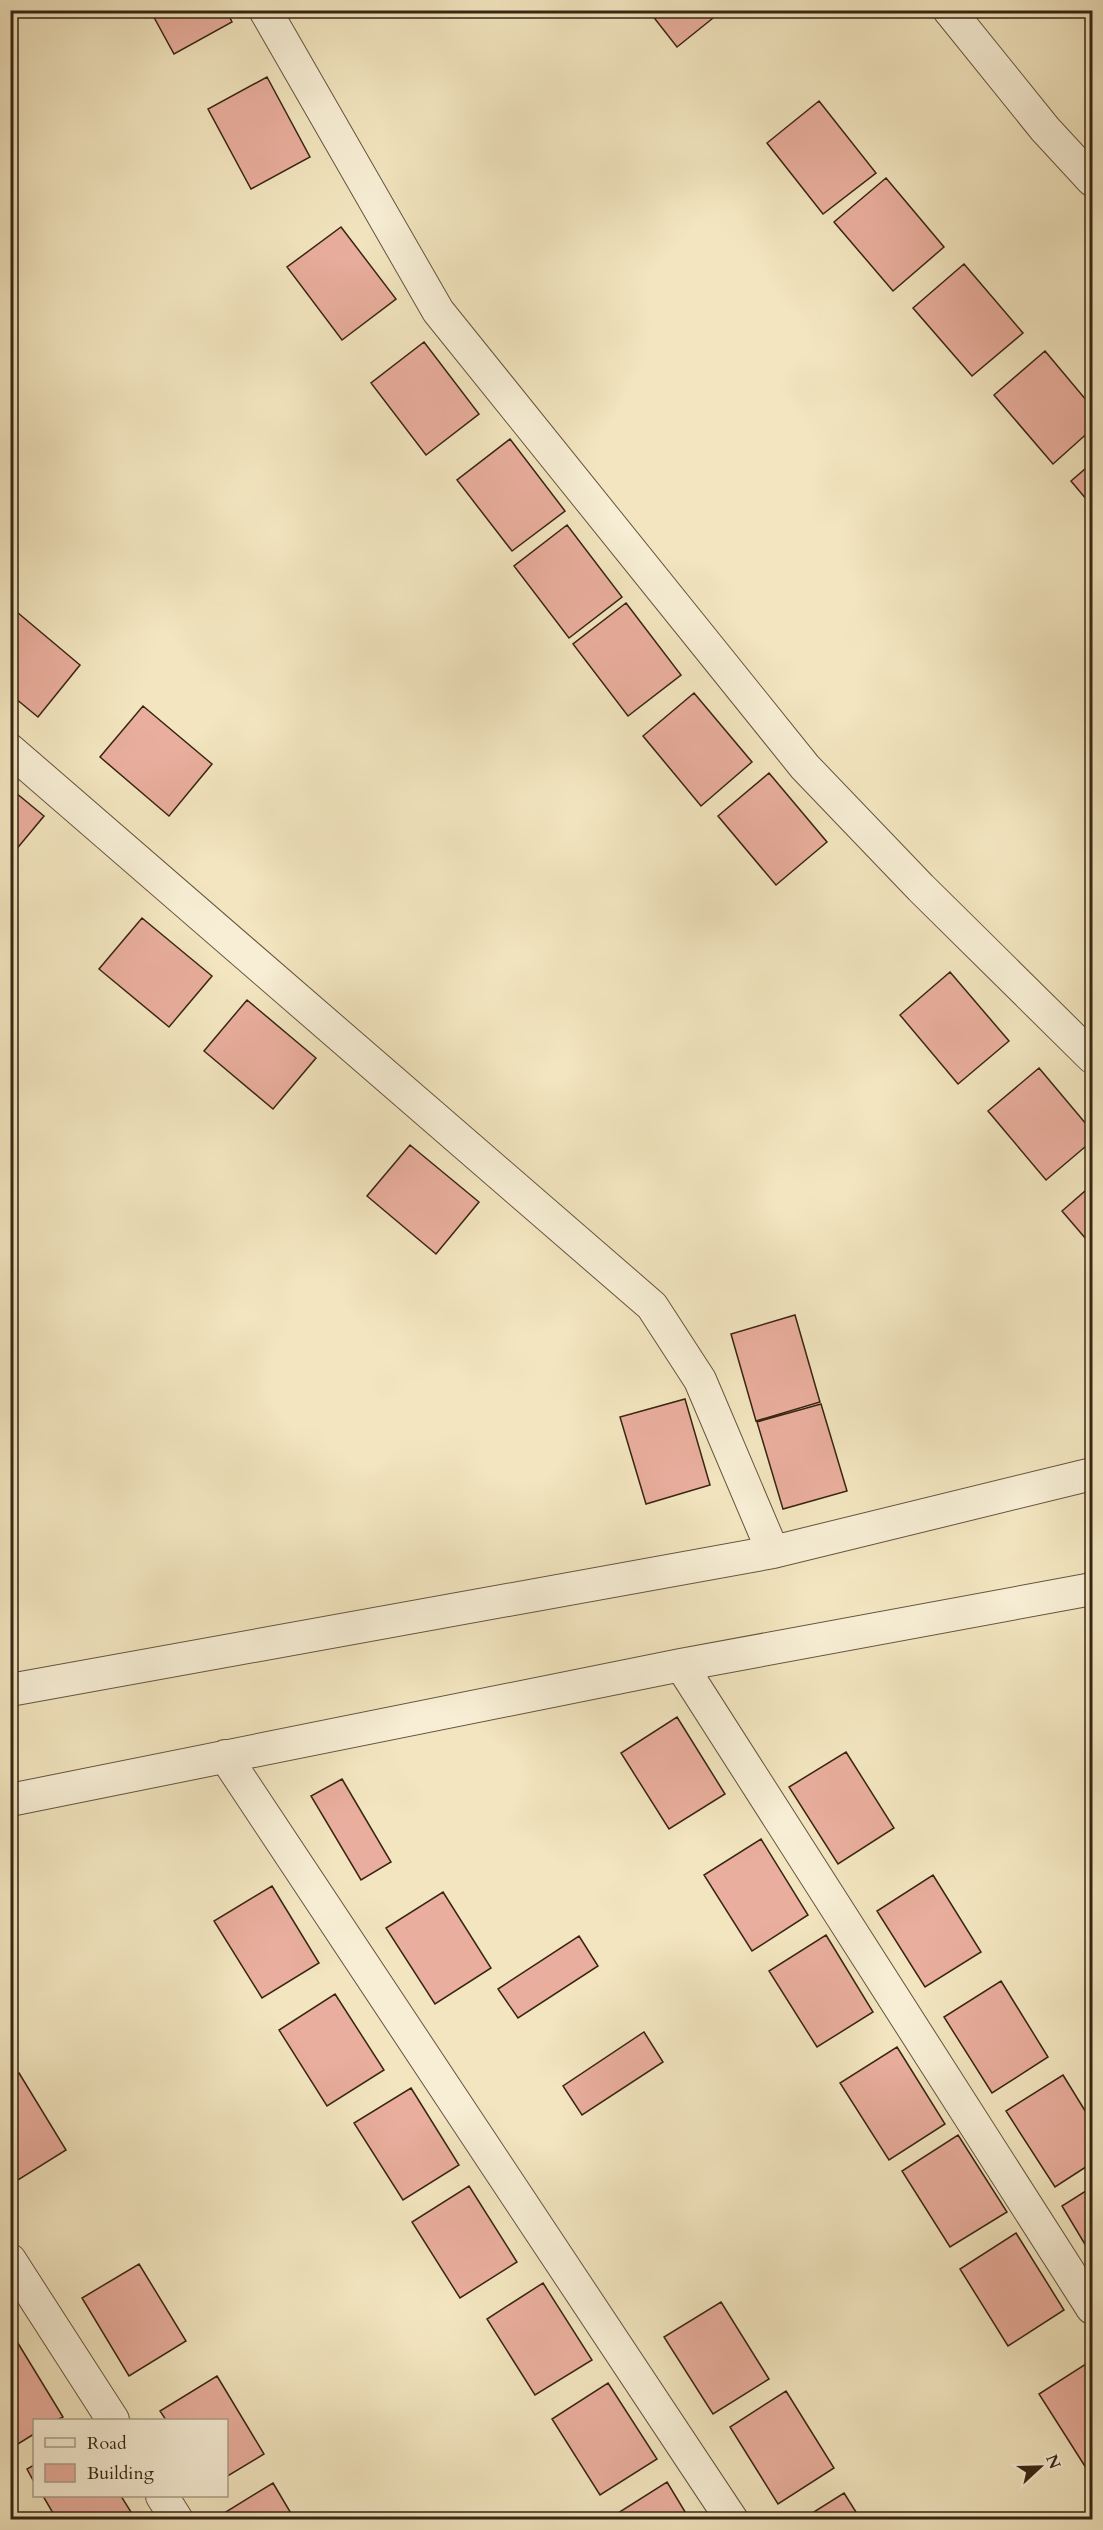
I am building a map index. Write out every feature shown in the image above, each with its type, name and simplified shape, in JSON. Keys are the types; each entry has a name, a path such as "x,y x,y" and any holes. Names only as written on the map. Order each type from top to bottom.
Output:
{"street":[{"path":"266,10 438,311 805,767 921,888 1092,1057"},
{"path":"950,10 1045,129 1092,180"},
{"path":"10,750 652,1306 700,1380 772,1552"},
{"path":"10,1690 772,1552 1092,1474"},
{"path":"10,1800 681,1665 1092,1589"},
{"path":"681,1665 1092,2308"},
{"path":"225,1756 732,2520"},
{"path":"10,2260 113,2419"},
{"path":"163,2497 177,2520"}],"building":[{"path":"150,10 226,10 232,22 174,54"},
{"path":"648,10 723,10 677,47"},
{"path":"267,77 310,157 251,189 208,109"},
{"path":"819,101 876,173 823,214 767,143"},
{"path":"886,178 944,247 893,291 834,222"},
{"path":"341,227 396,299 342,340 287,267"},
{"path":"964,264 1023,333 972,376 913,308"},
{"path":"424,342 479,414 426,455 371,383"},
{"path":"1045,351 1092,407 1092,429 1053,464 994,395"},
{"path":"510,439 565,511 512,551 457,480"},
{"path":"1092,463 1092,506 1071,481"},
{"path":"567,525 622,597 569,638 514,566"},
{"path":"626,603 681,675 628,716 573,644"},
{"path":"11,607 80,665 38,717 10,694"},
{"path":"694,693 752,762 701,806 643,736"},
{"path":"143,706 212,764 169,816 100,757"},
{"path":"769,773 827,842 776,885 718,816"},
{"path":"10,788 44,816 10,857"},
{"path":"142,918 212,976 169,1027 99,969"},
{"path":"950,972 1009,1041 958,1084 900,1015"},
{"path":"247,1000 316,1058 273,1109 204,1051"},
{"path":"1039,1068 1092,1131 1092,1141 1046,1180 988,1111"},
{"path":"410,1145 479,1202 436,1254 367,1196"},
{"path":"1092,1185 1092,1246 1062,1211"},
{"path":"795,1315 820,1402 756,1421 731,1334"},
{"path":"685,1399 710,1485 646,1504 620,1417"},
{"path":"821,1404 847,1491 783,1509 757,1422"},
{"path":"677,1717 725,1794 669,1829 621,1753"},
{"path":"846,1752 894,1828 838,1864 789,1787"},
{"path":"342,1779 391,1862 361,1880 311,1796"},
{"path":"761,1839 808,1915 752,1951 704,1875"},
{"path":"933,1875 981,1952 925,1987 877,1911"},
{"path":"272,1886 319,1963 262,1998 214,1921"},
{"path":"443,1892 491,1968 435,2004 386,1928"},
{"path":"826,1935 873,2012 817,2047 769,1971"},
{"path":"579,1936 598,1966 518,2018 498,1989"},
{"path":"1001,1981 1048,2057 992,2093 944,2017"},
{"path":"335,1994 384,2070 327,2106 279,2030"},
{"path":"644,2032 663,2062 582,2115 563,2086"},
{"path":"897,2047 945,2124 889,2160 840,2083"},
{"path":"19,2073 66,2150 10,2185 10,2079"},
{"path":"1063,2075 1092,2122 1092,2163 1055,2187 1006,2111"},
{"path":"411,2088 459,2165 403,2200 354,2123"},
{"path":"958,2135 1007,2212 950,2247 902,2171"},
{"path":"469,2186 517,2262 460,2298 412,2222"},
{"path":"1092,2187 1092,2256 1062,2206"},
{"path":"1016,2233 1064,2310 1008,2346 960,2269"},
{"path":"139,2264 186,2341 129,2376 82,2298"},
{"path":"543,2283 592,2360 535,2395 487,2319"},
{"path":"721,2302 769,2379 713,2414 664,2337"},
{"path":"16,2340 63,2417 33,2419 33,2435 10,2449 10,2343"},
{"path":"1092,2360 1092,2467 1088,2471 1039,2394"},
{"path":"217,2376 264,2454 228,2476 228,2419 165,2419 160,2411"},
{"path":"608,2383 657,2459 600,2495 552,2419"},
{"path":"786,2391 834,2468 778,2504 730,2427"},
{"path":"33,2466 33,2480 27,2469"},
{"path":"667,2482 690,2520 611,2520 610,2518"},
{"path":"273,2483 295,2520 217,2520 216,2518"},
{"path":"844,2493 861,2520 801,2520"},
{"path":"44,2497 122,2497 131,2512 119,2520 57,2520"}]}
